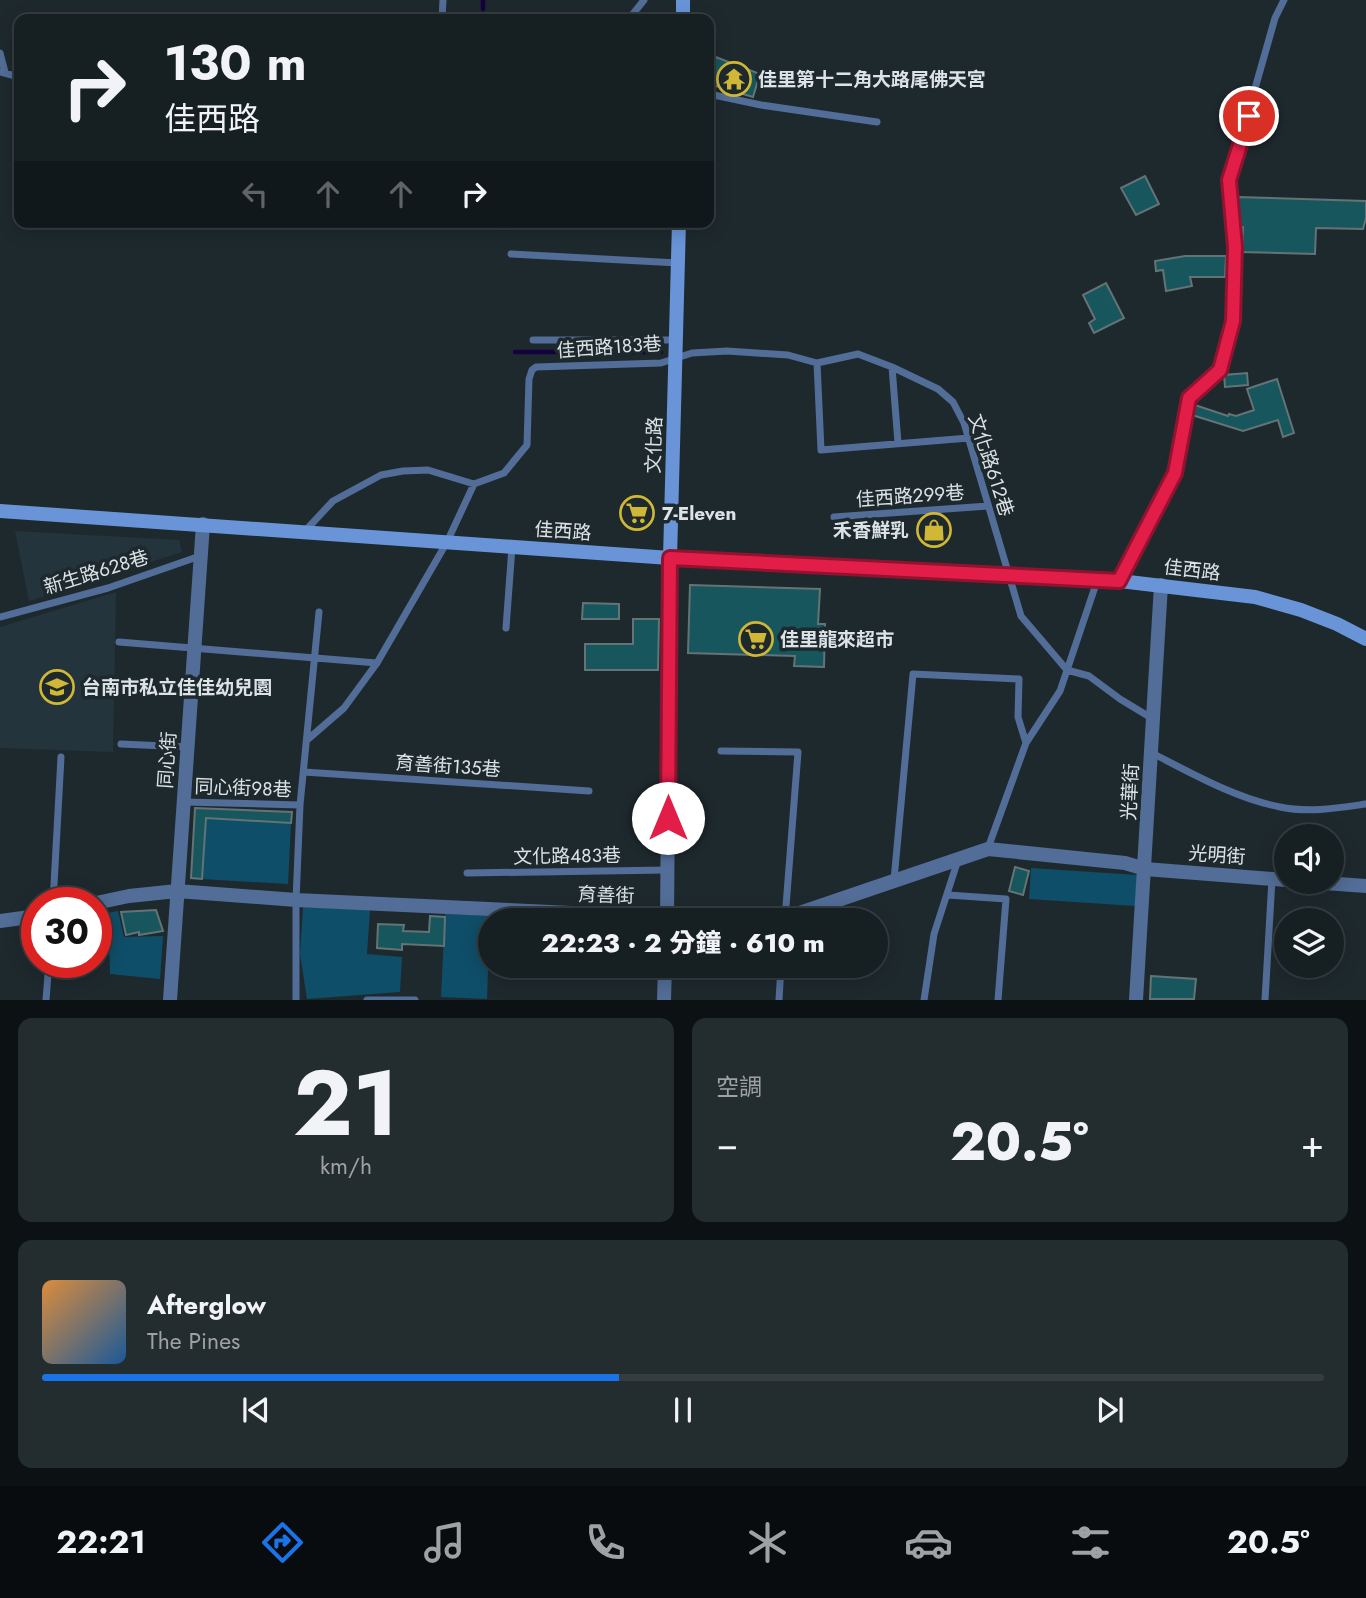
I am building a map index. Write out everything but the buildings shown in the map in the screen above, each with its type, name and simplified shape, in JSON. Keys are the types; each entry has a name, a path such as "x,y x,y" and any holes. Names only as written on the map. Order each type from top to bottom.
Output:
{"street":[{"name":"文化路","path":"667,908 670,558 679,228"},
{"name":"佳西路","path":"0,511 670,558 1119,581 1255,597 1337,624 1366,639"},
{"name":"同心街","path":"170,999 203,524"},
{"name":"光華街","path":"1136,999 1161,585"},
{"name":"育善街","path":"817,908 988,849 1125,863 1145,869"},
{"name":"光明街","path":"1145,869 1274,879"},
{"path":"1344,884 1366,886"},
{"name":"育善街","path":"112,900 177,891 478,909"},
{"path":"0,921 21,918"},
{"path":"664,999 665,978"}],"lane":[{"path":"633,14 644,0"},
{"path":"1119,581 1175,473 1189,398 1220,370 1233,321 1235,247 1229,180 1275,18 1284,0"},
{"path":"0,53 2,72"},
{"path":"714,95 761,105 877,122"},
{"path":"511,254 678,263"},
{"path":"533,340 676,340"},
{"name":"文化路612巷","path":"675,357 692,353 753,351 788,355 817,363 858,354 938,389 953,402 964,424 1021,615 1067,670"},
{"name":"佳西路183巷","path":"474,484 504,473 527,445 528,379 536,367 661,363 675,357"},
{"path":"817,363 821,450 969,438"},
{"path":"892,367 898,443"},
{"path":"304,531 333,501 381,475 428,470 474,484 447,542 377,663 344,708 307,740"},
{"name":"佳西路299巷","path":"834,517 988,506"},
{"path":"506,628 512,547"},
{"name":"新生路628巷","path":"0,617 108,588 201,556"},
{"path":"988,849 1026,743 1059,691 1097,581"},
{"path":"296,999 300,805 319,611"},
{"path":"119,642 377,663"},
{"path":"1067,670 1089,676 1153,719"},
{"path":"894,881 913,674 1019,679 1018,717 1026,743"},
{"path":"121,744 188,747"},
{"path":"721,751 798,752 786,908"},
{"path":"1151,753 1211,783 1280,807 1315,810 1366,804"},
{"path":"53,887 61,757"},
{"name":"育善街135巷","path":"304,772 589,791"},
{"name":"同心街98巷","path":"184,802 300,805"},
{"path":"925,999 934,934 958,859"},
{"name":"文化路483巷","path":"467,873 667,870"},
{"path":"1265,999 1277,894"},
{"path":"948,895 1006,898 998,999"},
{"path":"46,999 48,978"},
{"path":"779,999 780,978"},
{"path":"367,999 415,999"}],"shaded area":[{"path":"15,531 179,540 182,552 29,601"},
{"name":"台南市私立佳佳幼兒園","path":"116,592 113,752 0,748 0,627"},
{"path":"206,818 291,823 288,884 202,879"},
{"path":"1031,868 1137,875 1135,906 1029,899"},
{"path":"303,907 370,910 367,954 402,957 400,992 307,999 300,954"},
{"path":"118,911 124,937 163,936 160,979 112,974 112,912"},
{"path":"445,914 478,915 478,978 488,978 487,999 441,997"}],"waterway":[{"path":"483,0 483,9"},
{"path":"515,352 661,352"}],"place":[{"name":"佳里第十二角大路尾佛天宮","path":"734,79"},
{"name":"7-Eleven","path":"637,513"},
{"name":"禾香鮮乳","path":"934,530"},
{"name":"佳里龍來超市","path":"756,639"},
{"name":"台南市私立佳佳幼兒園","path":"57,687"}],"route":[{"path":"668,818 670,558 1119,581 1175,473 1189,398 1220,370 1233,321 1235,247 1229,180 1249,116"}]}
